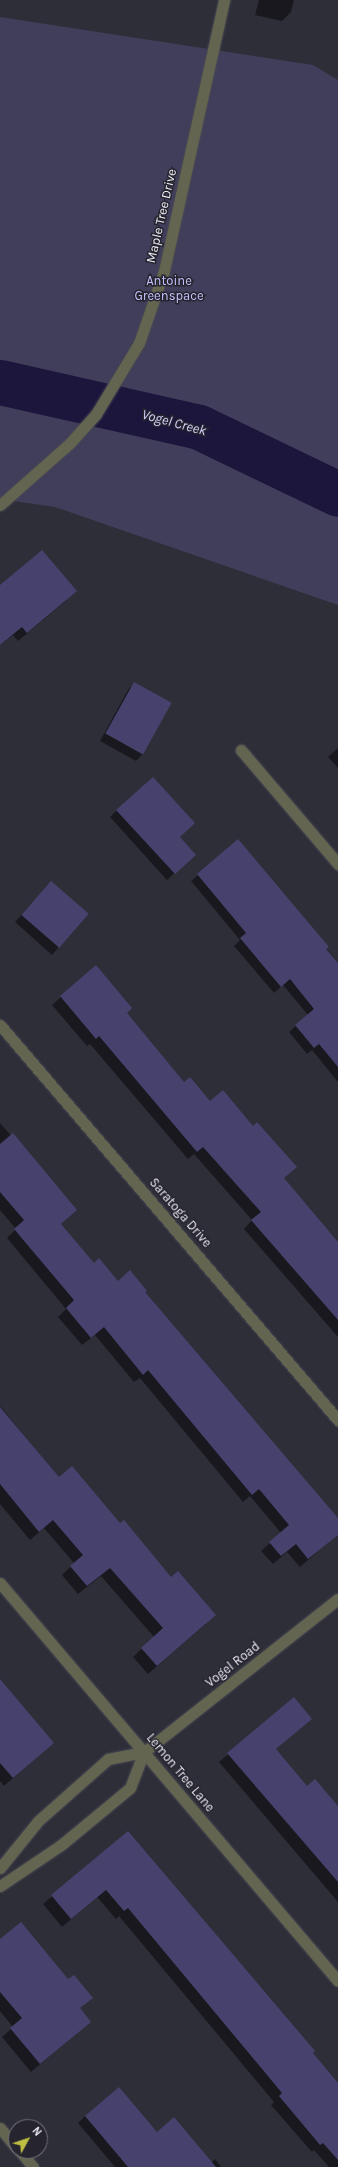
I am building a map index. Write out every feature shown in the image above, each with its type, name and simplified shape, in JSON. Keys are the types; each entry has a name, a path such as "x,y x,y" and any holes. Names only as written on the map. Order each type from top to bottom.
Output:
{"street":[{"name":"Maple Tree Drive","path":"0,506 37,474 96,414 128,363 150,316 164,271 224,0"},
{"path":"241,750 338,864"},
{"name":"Saratoga Drive","path":"0,1025 338,1420"},
{"name":"Lemon Tree Lane","path":"0,1583 338,1981"},
{"name":"Vogel Road","path":"0,1868 38,1821 108,1759 144,1752 338,1599"},
{"path":"0,1886 61,1845 130,1788 144,1752"},
{"path":"0,2128 8,2138"},
{"path":"26,2159 33,2167"}],"green space":[{"name":"Antoine Greenspace","path":"0,17 313,65 338,80 338,605 55,507 0,499"}],"building":[{"path":"42,550 77,591 27,633 22,627 0,645 0,585"},
{"path":"134,682 172,703 143,754 105,734"},
{"path":"153,777 195,823 180,837 196,855 175,874 116,810"},
{"path":"238,839 329,947 326,949 338,963 338,1067 319,1044 314,1048 295,1025 314,1009 290,979 281,987 240,938 246,933 197,874"},
{"path":"51,881 89,914 59,948 21,915"},
{"path":"96,965 132,1008 127,1013 184,1082 190,1077 210,1101 223,1090 253,1126 257,1122 297,1167 284,1178 338,1242 338,1320 251,1220 261,1212 203,1147 197,1152 99,1036 96,1039 60,996"},
{"path":"13,1133 77,1210 61,1224 94,1263 99,1258 118,1281 130,1270 147,1291 145,1292 338,1518 338,1535 308,1559 296,1544 281,1556 269,1542 289,1525 259,1489 252,1495 148,1370 143,1375 104,1327 91,1338 66,1308 74,1300 14,1229 24,1220 0,1192 0,1144"},
{"path":"0,1407 59,1477 72,1466 120,1523 124,1520 171,1577 178,1571 216,1615 157,1666 141,1648 163,1628 110,1568 87,1586 70,1566 83,1555 53,1520 39,1532 0,1484"},
{"path":"0,1679 54,1743 13,1778 0,1763"},
{"path":"294,1697 312,1719 276,1749 307,1786 315,1779 338,1806 338,1882 227,1753"},
{"path":"128,1831 315,2051 313,2053 338,2083 338,2160 323,2143 320,2145 279,2096 282,2093 128,1908 124,1911 106,1890 71,1919 51,1895"},
{"path":"21,1922 68,1979 74,1975 93,1998 80,2008 91,2022 40,2064 10,2028 22,2018 0,1992 0,1939"},
{"path":"119,2087 157,2132 174,2117 216,2167 128,2167 85,2116"}],"waterway":[{"name":"Vogel Creek","path":"0,382 199,427 338,494"}]}
